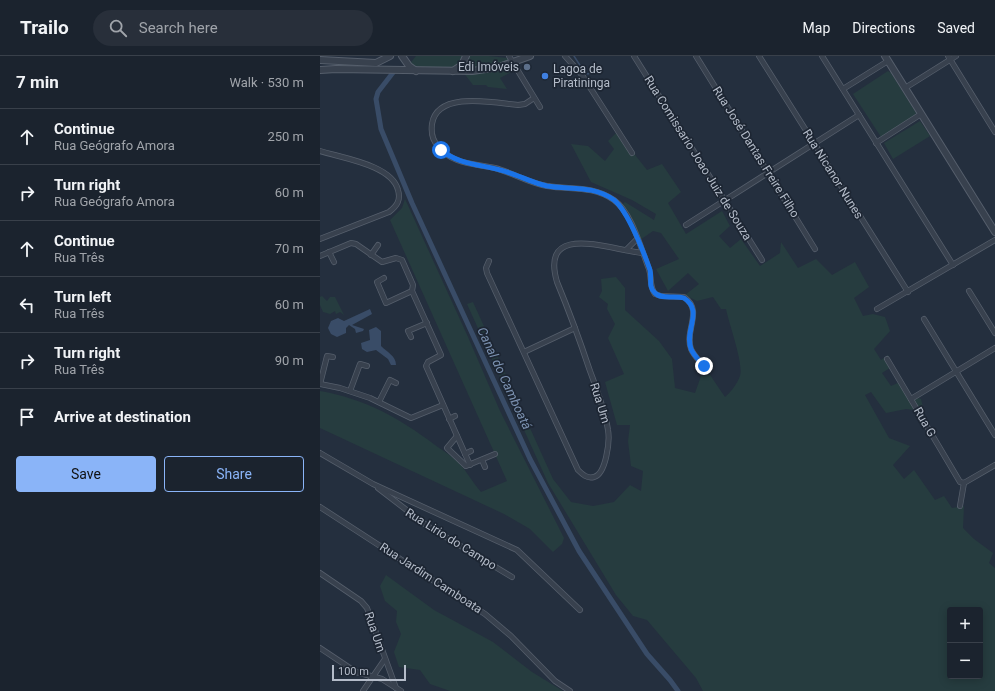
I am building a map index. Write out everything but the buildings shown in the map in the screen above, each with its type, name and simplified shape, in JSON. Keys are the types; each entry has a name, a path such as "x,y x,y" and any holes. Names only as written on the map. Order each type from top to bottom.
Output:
{"street":[{"path":"320,60 350,59 376,63 390,56"},
{"path":"402,56 407,68"},
{"path":"449,72 460,67 466,56"},
{"path":"509,56 540,107"},
{"path":"320,70 336,68 386,70 407,68 416,71 449,72 480,70 514,62 530,56"},
{"path":"565,56 582,75 632,153"},
{"name":"Rua Comissario Joao Juiz de Souza","path":"634,56 762,260"},
{"name":"Rua José Dantas Freire Filho","path":"696,56 815,249"},
{"name":"Rua Nicanor Nunes","path":"759,56 908,292"},
{"path":"822,56 953,265"},
{"path":"905,88 949,58 956,56"},
{"path":"949,58 995,132"},
{"path":"843,89 886,59 995,232"},
{"path":"534,98 525,104 518,105 466,101 452,103 438,112 433,120 431,131 434,143 449,157 457,161 495,168 547,186 578,187 600,192 620,206 631,223 642,253 650,269 652,290 655,294 661,296 684,298 692,306 694,312 689,330 689,340 691,349 704,366"},
{"path":"876,143 922,114"},
{"path":"686,225 859,115"},
{"path":"320,151 384,172 394,182 399,198 398,203 389,212 320,239"},
{"path":"626,250 637,240"},
{"path":"877,309 995,240"},
{"name":"Rua Um","path":"489,261 486,268 487,273 578,470 588,478 595,477 604,465 608,431 598,392 554,272 554,265 558,252 569,244 576,242 642,253"},
{"path":"320,256 351,243 356,244 384,262 396,258 400,259 413,285 412,291 441,355 426,363 436,382 443,405 470,465"},
{"path":"371,255 378,245"},
{"path":"329,252 334,262"},
{"path":"384,278 377,282 386,302 412,291"},
{"path":"969,291 993,326 995,333"},
{"path":"924,319 995,435"},
{"path":"411,337 408,331 427,323"},
{"path":"524,352 575,328"},
{"path":"911,399 995,348"},
{"path":"333,357 327,356 320,384 350,391 379,402 411,418 443,405"},
{"name":"Rua G","path":"887,359 960,482 964,483"},
{"path":"350,391 360,364 367,366"},
{"path":"379,402 390,380 396,383"},
{"path":"449,419 455,416"},
{"path":"457,436 447,448 466,466 495,454"},
{"path":"465,454 471,451"},
{"name":"Rua Lirio do Campo","path":"320,453 373,484 518,550 580,610"},
{"path":"482,460 485,467"},
{"path":"960,506 964,483 995,465"},
{"name":"Rua Lirio do Campo","path":"373,484 426,526 512,577"},
{"name":"Rua Jardim Camboata","path":"320,507 485,614 511,636 555,681 570,691"},
{"name":"Rua Um","path":"320,573 364,604 371,614 396,688"},
{"path":"320,648 356,672 373,676 401,691"},
{"path":"363,691 385,659"}],"green space":[{"path":"416,56 489,56 508,58 515,70 500,78 507,89 488,87 486,85 473,85 463,72 404,71"},
{"path":"888,71 891,73 916,113 915,116 881,137 853,94"},
{"path":"920,121 930,136 893,159 884,143"},
{"path":"617,132 647,170 662,164 681,192 668,203 686,234 722,211 730,226 719,236 730,248 741,239 760,266 780,253 781,242 798,268 816,259 832,275 855,262 869,287 854,298 863,316 873,314 885,317 890,331 874,349 881,360 888,355 893,366 882,373 891,386 902,381 912,396 921,399 924,411 906,409 886,413 871,392 865,395 889,438 910,446 893,465 904,479 914,470 935,500 944,496 952,508 964,506 963,528 974,539 993,553 989,563 995,568 995,691 703,691 696,678 647,620 633,616 616,595 548,483 467,304 473,302 553,479 571,502 593,506 614,502 630,485 641,491 643,471 631,466 628,441 630,425 617,425 605,382 624,374 608,338 615,324 607,309 608,304 599,297 602,291 601,279 616,277 625,288 625,310 659,341 672,359 675,388 695,393 701,376 710,375 725,397 736,385 741,370 726,309 721,309 713,297 697,301 685,295 699,284 688,273 668,291 656,269 679,259 661,233 653,231 640,240 621,206 625,202 654,220 656,214 632,200 591,182 571,144 588,146 605,161 614,149 608,141"},
{"path":"405,199 500,411 564,538 562,544 553,552 530,529 504,514 320,428 320,391 336,394 380,410 408,426 456,460 481,492 507,481 390,220 402,208"},
{"path":"322,296 327,301 330,297 335,297 344,315 340,312 336,314 335,311 330,314 323,312 320,305 320,297"},
{"path":"386,575 434,610 493,642 532,672 563,691 450,691 430,684 420,670 399,667 394,652 401,634 396,622 397,611 385,601 380,586"}],"water":[{"path":"370,309 372,314 352,325 364,329 363,331 356,333 355,329 349,325 346,328 346,333 337,337 331,334 328,328 331,321 338,318 344,321"},
{"path":"376,327 381,331 381,346 393,357 396,365 391,365 388,359 376,350 367,352 362,349 361,343 370,340 369,330"}],"waterway":[{"path":"574,56 585,73 588,74 600,67"},
{"name":"Canal do Camboatá","path":"395,70 378,92 376,99 381,129 412,203 530,459 579,551 647,654 678,691"}],"place":[{"name":"Edi Imóveis","path":"527,67"},
{"name":"Lagoa de Piratininga","path":"545,76"}],"route":[{"path":"441,150 449,157 457,161 495,168 547,186 578,187 589,189 600,192 614,201 620,206 631,223 650,269 650,284 652,290 655,294 661,296 680,296 689,301 692,306 694,312 689,330 689,340 691,349 697,359 704,366"}]}
